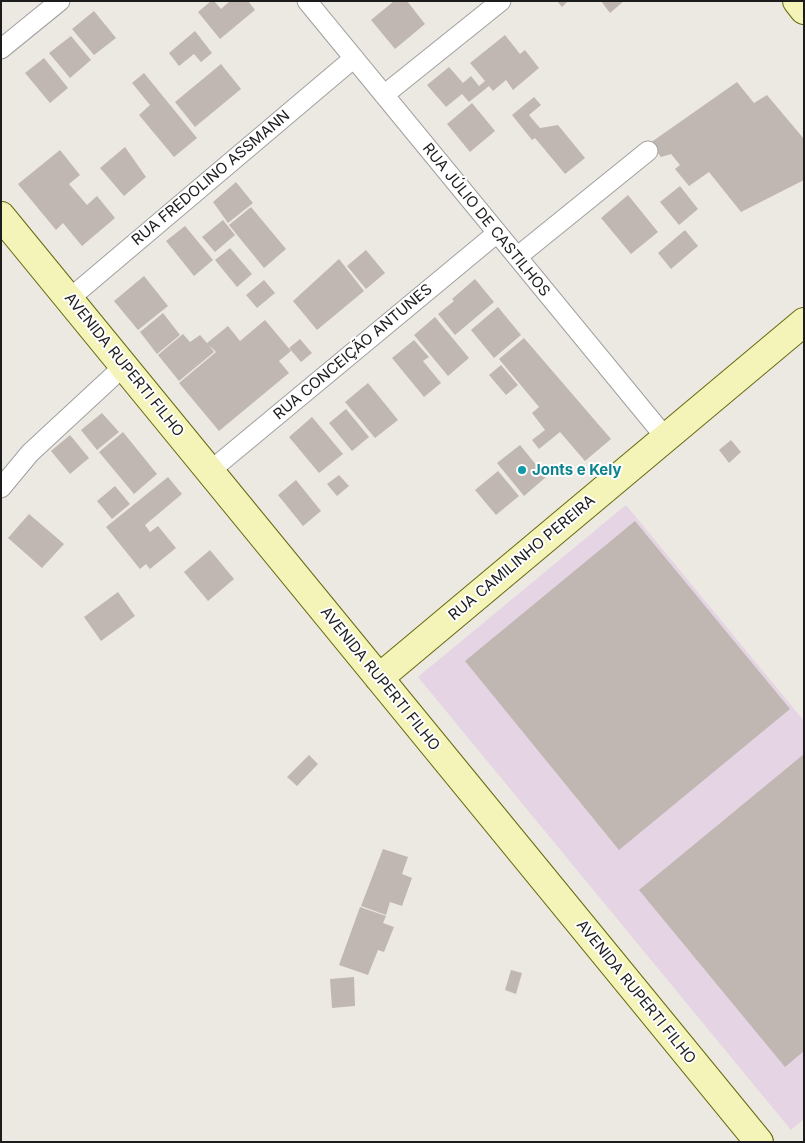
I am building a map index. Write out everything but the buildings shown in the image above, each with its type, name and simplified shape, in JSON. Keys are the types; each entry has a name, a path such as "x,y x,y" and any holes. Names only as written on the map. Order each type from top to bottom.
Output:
{"main road":[{"path":"797,1 804,10"},
{"name":"AVENIDA RUPERTI FILHO","path":"1,216 759,1142"},
{"name":"RUA CAMILINHO PEREIRA","path":"379,678 804,322"}],"street":[{"path":"1,49 60,1"},
{"name":"RUA JÚLIO DE CASTILHOS","path":"307,1 665,437"},
{"path":"384,96 501,1"},
{"name":"RUA FREDOLINO ASSMANN","path":"69,299 354,58"},
{"path":"517,258 648,151"},
{"name":"RUA CONCEIÇÃO ANTUNES","path":"210,471 497,233"},
{"path":"1,488 30,453 124,365"}],"shaded area":[{"path":"626,505 804,721 804,1119 791,1130 418,677"}],"place":[{"name":"Jonts e Kely","path":"522,470"}]}
